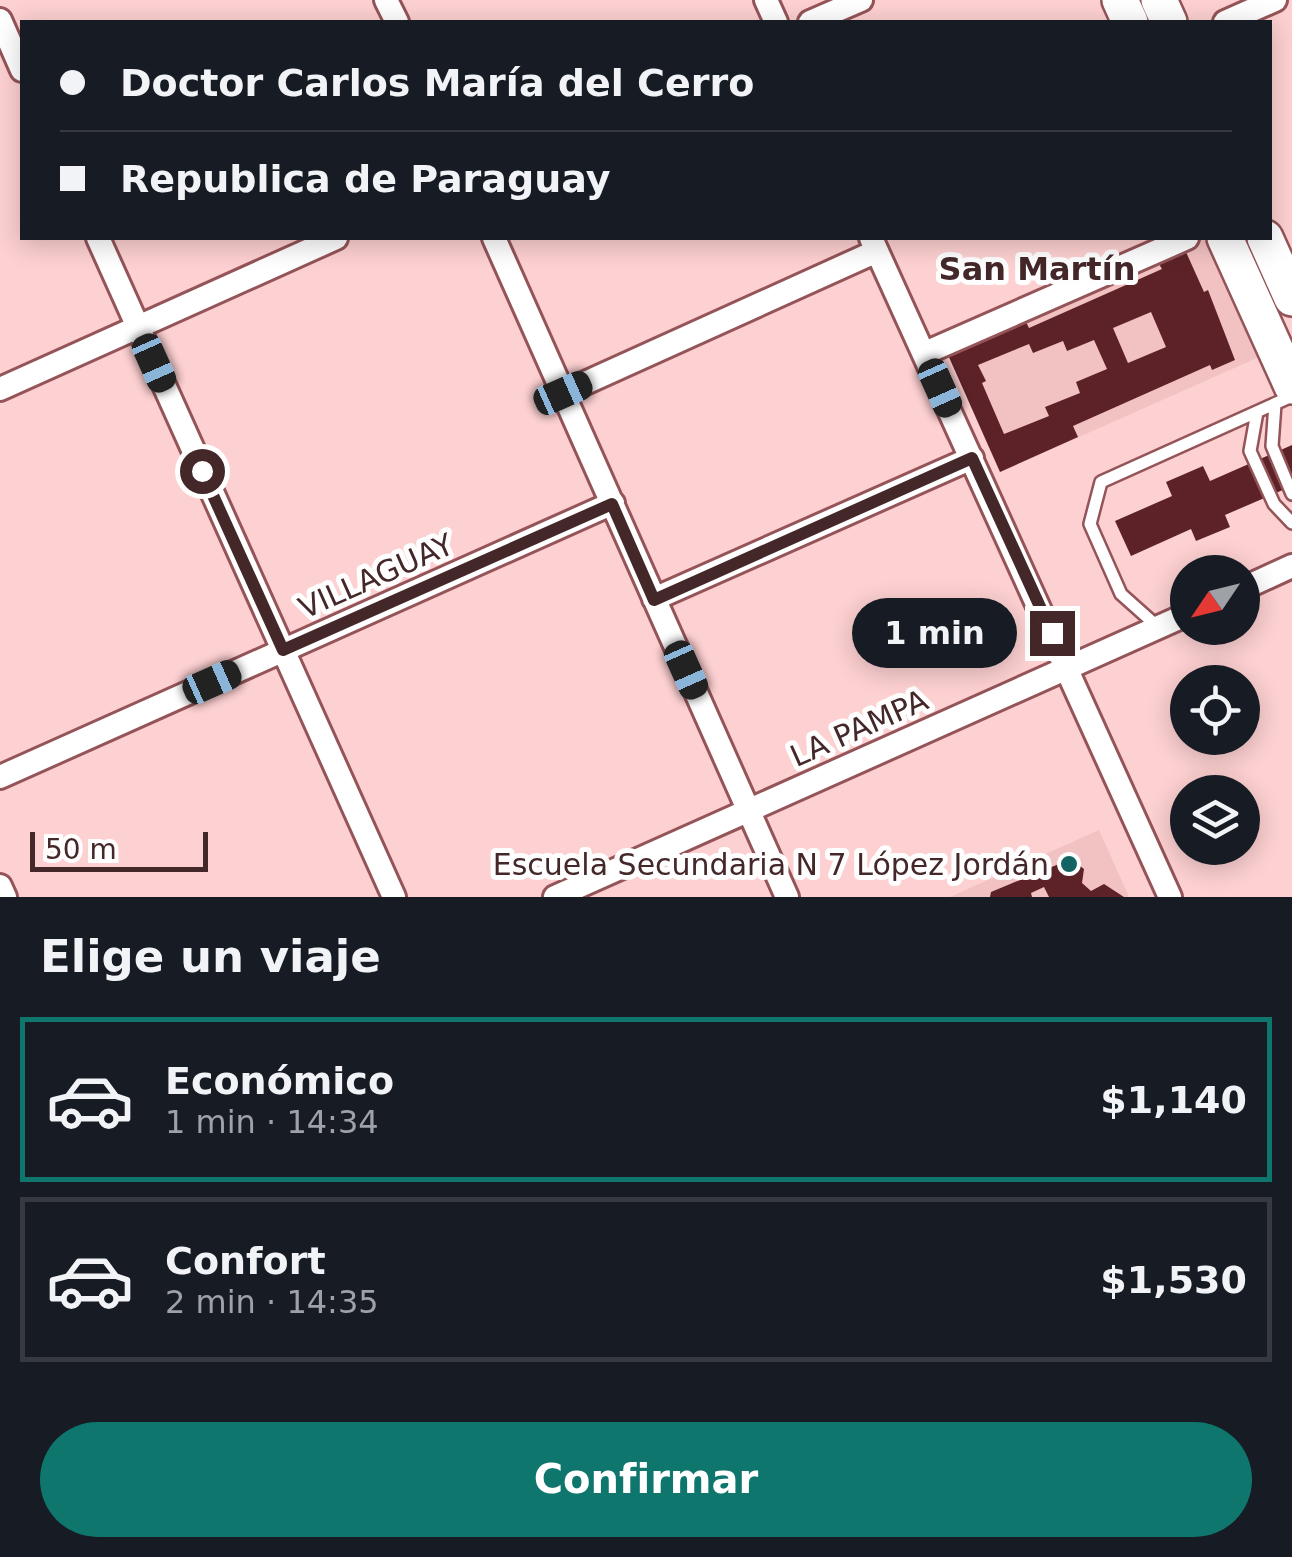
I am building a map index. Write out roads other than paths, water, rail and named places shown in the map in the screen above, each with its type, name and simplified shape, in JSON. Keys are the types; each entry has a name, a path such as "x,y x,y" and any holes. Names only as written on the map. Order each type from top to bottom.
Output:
{"main road":[{"path":"1276,244 1292,298"},
{"path":"1232,252 1283,395"}],"street":[{"path":"815,20 860,0"},
{"path":"1231,20 1276,0"},
{"path":"0,20 20,65"},
{"path":"99,240 394,897"},
{"path":"0,390 332,240"},
{"path":"495,240 787,897"},
{"path":"925,353 1182,240"},
{"path":"563,393 874,244 1170,897"},
{"path":"1232,252 1276,244"},
{"path":"654,600 972,458"},
{"name":"VILLAGUAY","path":"0,777 612,504"},
{"path":"1260,580 1292,566"},
{"name":"LA PAMPA","path":"555,897 1170,622"},
{"path":"0,886 5,897"}],"lane":[{"path":"1158,627 1122,594 1090,524 1101,482 1256,412 1283,395 1292,396"},
{"path":"1283,395 1272,446 1292,494"},
{"path":"1256,412 1250,451 1274,504 1292,523"}],"place":[{"name":"Escuela Secundaria N 7 López Jordán","path":"1069,864"}],"district":[{"name":"San Martín","path":"1037,269"}]}
